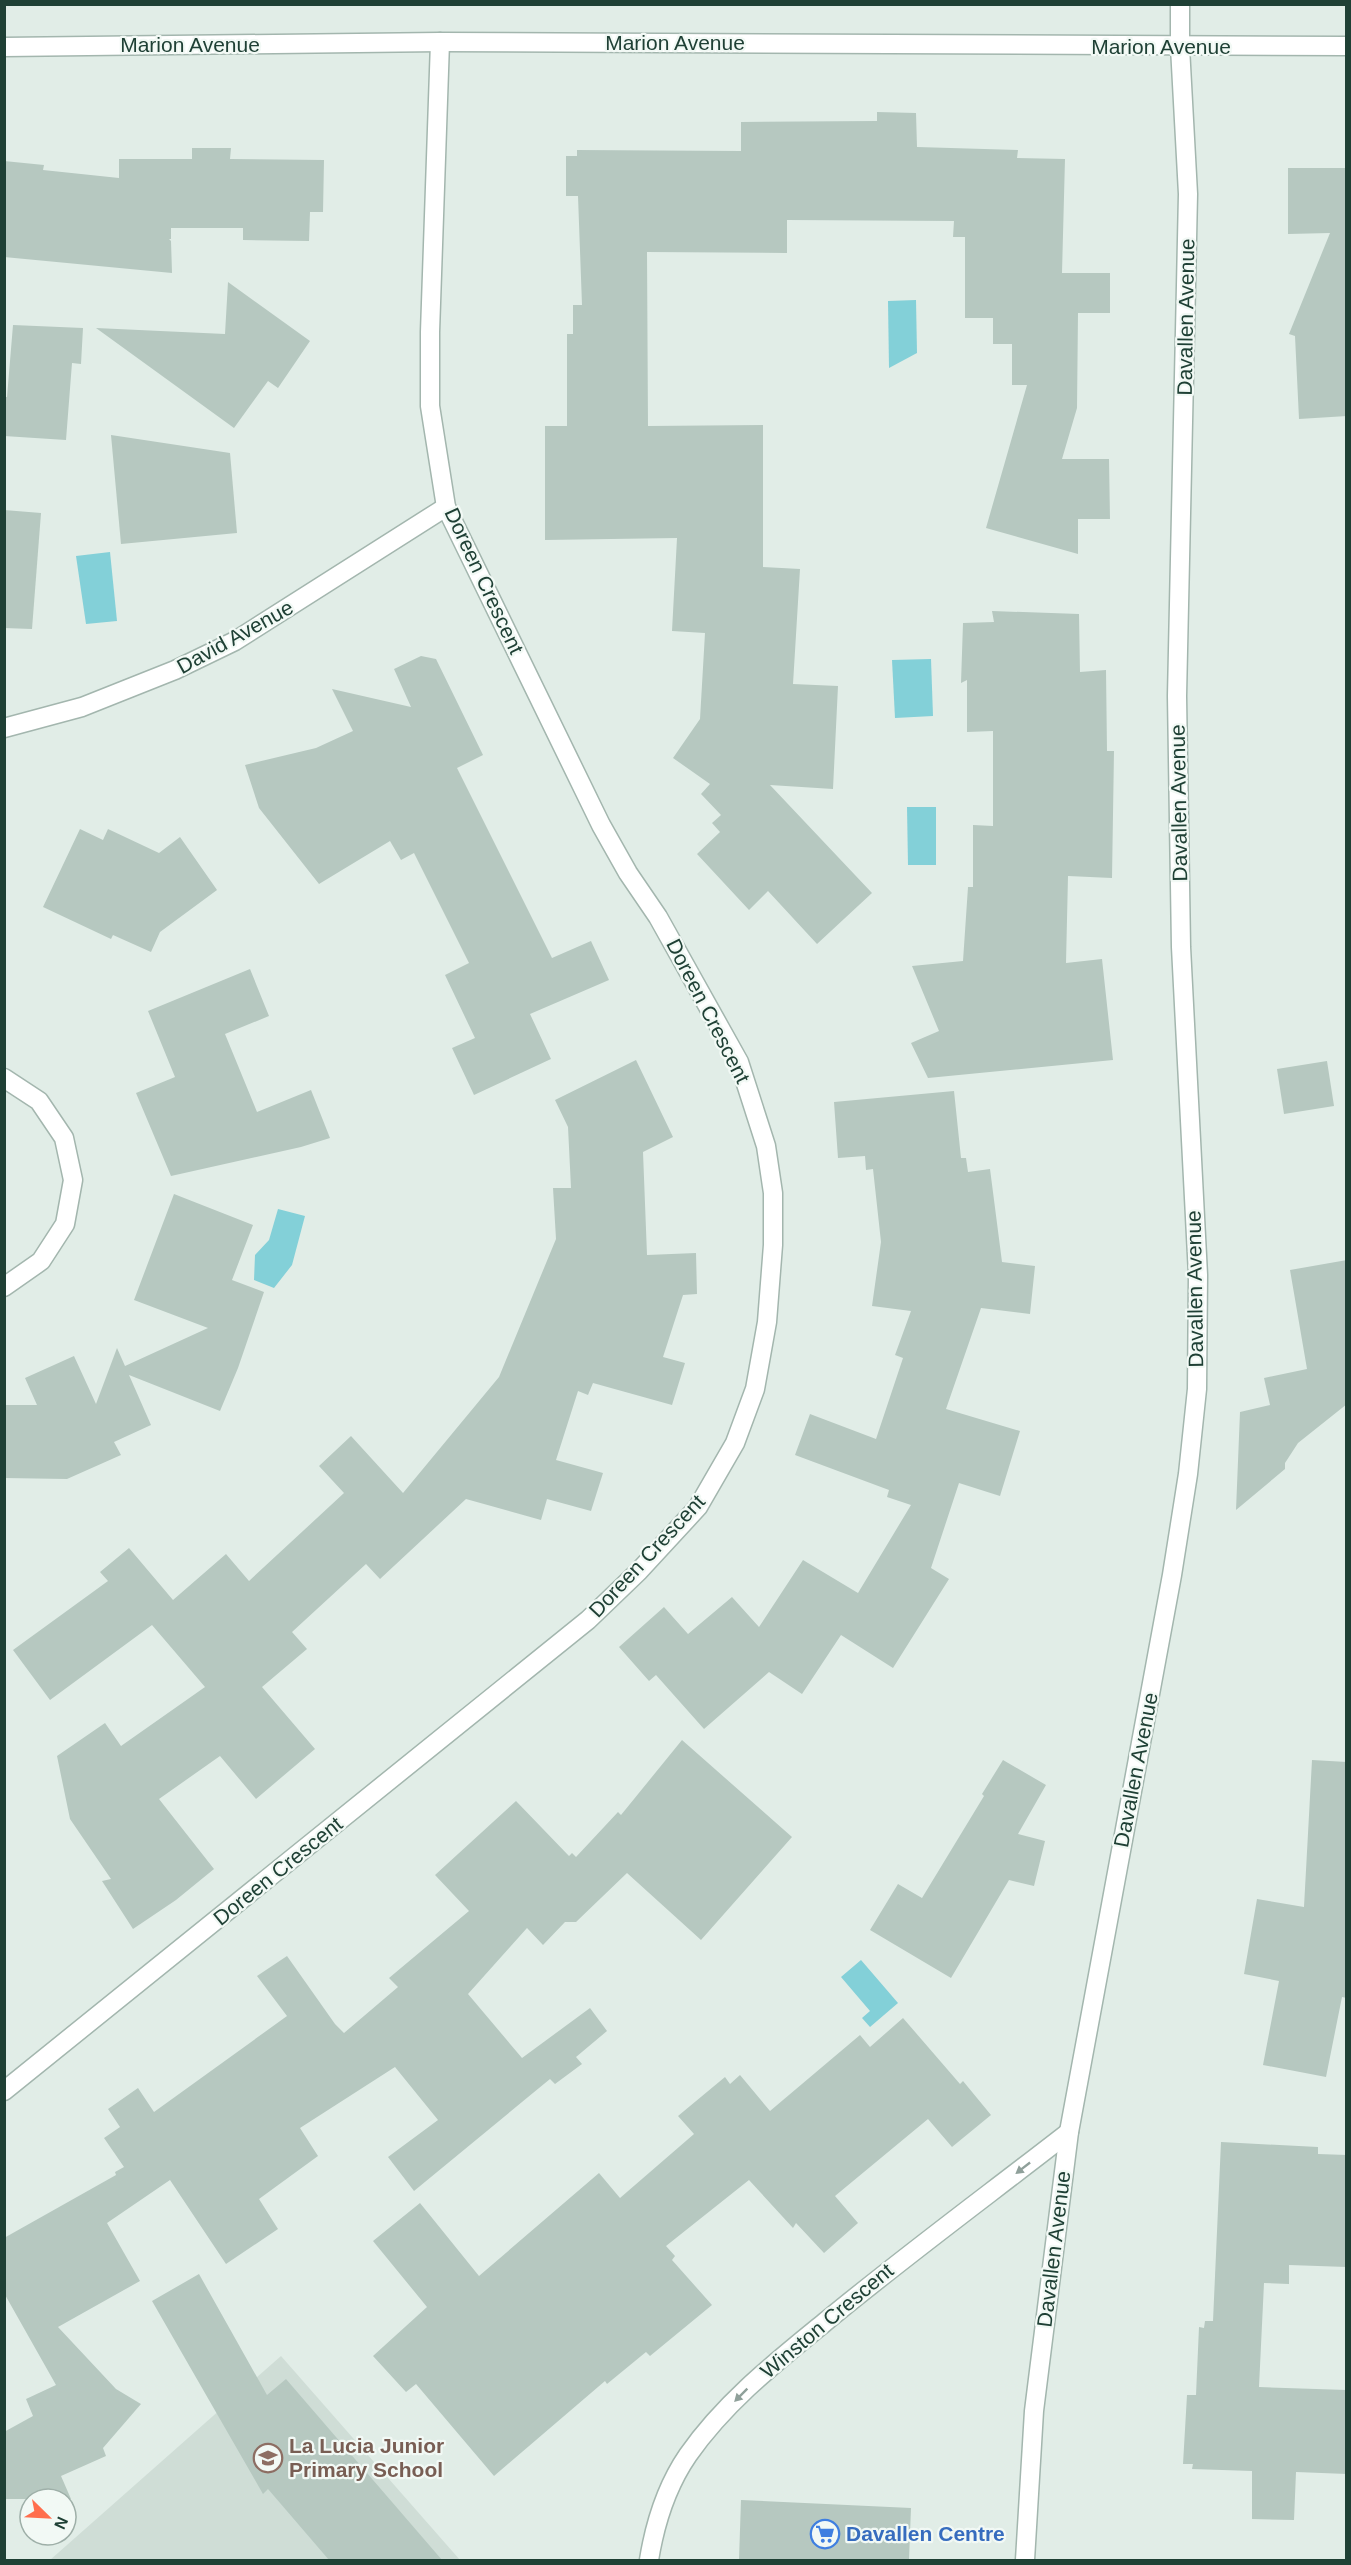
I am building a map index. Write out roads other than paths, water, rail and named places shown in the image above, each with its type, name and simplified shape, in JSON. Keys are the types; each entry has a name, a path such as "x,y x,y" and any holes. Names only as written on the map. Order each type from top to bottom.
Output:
{"street":[{"name":"Davallen Avenue","path":"1025,2560 1034,2411 1050,2269 1070,2132 1172,1575 1188,1474 1197,1389 1198,1275 1181,947 1177,708 1188,194 1180,47 1180,4"},
{"name":"Marion Avenue","path":"4,47 440,42 1347,46"},
{"name":"Doreen Crescent","path":"4,2091 588,1620 698,1507 735,1443 755,1389 767,1322 772,1245 772,1193 760,1120 739,1062 658,917 628,873 601,825 446,507 430,406 430,332 440,42"},
{"name":"David Avenue","path":"4,728 82,707 175,670 225,646 344,574 446,507"},
{"path":"4,1078 39,1101 64,1138 73,1180 65,1224 47,1252 41,1261 4,1287"},
{"name":"Winston Crescent","path":"649,2560 653,2535 667,2491 688,2456 714,2421 764,2372 888,2270 1070,2132"}],"water":[{"path":"916,300 917,353 889,368 888,301"},
{"path":"110,552 117,621 86,624 76,556"},
{"path":"931,659 933,716 895,718 892,660"},
{"path":"907,807 936,807 936,865 908,865"},
{"path":"278,1209 305,1216 292,1265 274,1288 254,1280 255,1255 269,1240"},
{"path":"861,1960 898,2003 870,2027 862,2018 870,2011 841,1977"}],"place":[{"name":"La Lucia Junior Primary School","path":"268,2458"},
{"name":"Davallen Centre","path":"825,2534"}]}
